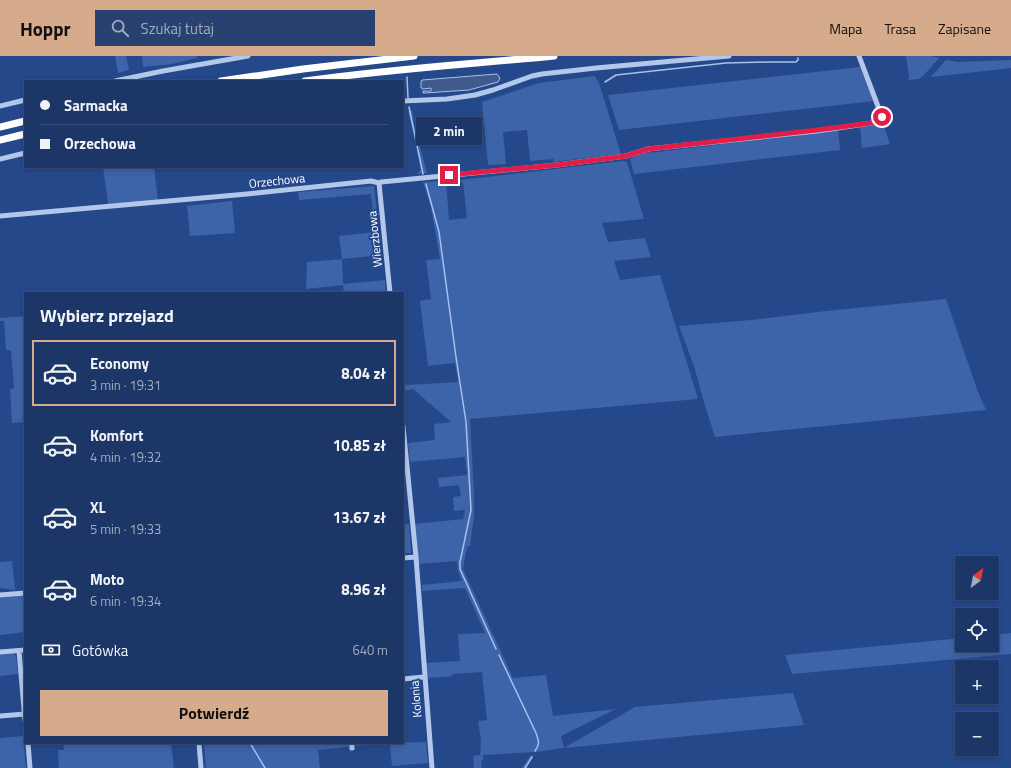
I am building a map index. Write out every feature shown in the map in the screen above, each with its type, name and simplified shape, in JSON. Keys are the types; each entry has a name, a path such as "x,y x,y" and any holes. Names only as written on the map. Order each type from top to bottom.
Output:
{"highway":[{"path":"228,80 303,69 414,56"},
{"path":"312,80 554,56"},
{"path":"0,127 24,121"},
{"path":"0,140 24,134"}],"street":[{"path":"120,80 248,56"},
{"path":"404,101 447,99 475,95 542,74 729,56"},
{"name":"Orzechowa","path":"0,216 247,194 371,181 379,183 557,165 626,156 648,149 879,122 882,117 859,56"},
{"path":"0,106 24,100"},
{"path":"0,159 24,153"},
{"name":"Wierzbowa","path":"379,183 390,292"},
{"path":"404,436 416,557 404,558"},
{"name":"Kolonia","path":"416,557 432,768"},
{"path":"0,595 24,593"},
{"path":"0,652 24,650"},
{"path":"19,651 24,705"},
{"path":"404,679 424,677"},
{"path":"0,716 24,716"},
{"path":"28,744 30,768"},
{"path":"199,744 201,768"}],"shaded area":[{"path":"115,56 126,56 129,70 118,73"},
{"path":"142,56 197,56 197,58 172,64 143,67"},
{"path":"906,56 931,56 939,58 919,79 908,80 909,77"},
{"path":"946,60 958,62 1011,60 1011,68 931,77"},
{"path":"860,67 874,101 619,130 608,95"},
{"path":"497,74 500,78 498,82 469,90 423,93 423,91 431,91 431,88 421,88 422,80"},
{"path":"595,76 599,83 621,154 553,162 554,159 530,161 527,130 503,132 506,164 488,165 482,102 539,83"},
{"path":"412,110 414,124 427,173 417,174 421,170 408,111"},
{"path":"876,125 884,127 890,144 862,148 860,127"},
{"path":"838,130 840,150 634,174 630,159 640,153"},
{"path":"623,161 627,162 644,219 602,223 608,242 645,238 651,257 614,261 620,280 660,275 698,399 470,419 474,517 470,546 467,547 463,569 513,678 546,675 553,716 616,709 561,736 564,748 536,752 483,755 483,760 481,761 482,768 474,768 473,756 480,755 481,740 478,721 487,720 482,672 453,674 452,676 428,678 426,663 460,661 458,634 485,633 465,588 422,591 422,585 462,581 458,571 457,561 418,564 414,524 463,519 465,510 454,511 453,497 461,496 459,485 439,487 438,478 467,475 465,457 410,462 408,443 435,440 434,424 451,422 413,389 404,391 404,384 407,385 458,382 455,363 428,366 420,301 431,299 426,260 440,259 431,207 423,182 446,181 449,220 467,218 463,183 460,180"},
{"path":"103,168 154,168 158,201 108,204"},
{"path":"374,186 382,255 342,259 339,236 375,232 371,194 299,200 298,192"},
{"path":"232,201 235,233 190,236 187,206"},
{"path":"342,259 343,284 385,280 386,292 344,292 343,285 306,289 307,262"},
{"path":"946,299 978,392 986,410 715,437 694,366 679,326 751,320"},
{"path":"24,316 24,422 12,423 10,389 14,388 11,350 6,350 4,321 0,321 0,318"},
{"path":"409,524 411,553 404,553 404,525"},
{"path":"12,561 15,590 0,588 0,562"},
{"path":"24,595 24,632 0,635 0,598"},
{"path":"1011,633 1011,654 792,674 785,655 955,639 955,652 999,652 999,634"},
{"path":"13,653 16,656 18,674 0,676 0,654"},
{"path":"793,693 804,725 564,748 635,707"},
{"path":"23,736 26,768 0,768 0,738"},
{"path":"426,742 428,763 392,766 390,744"},
{"path":"63,744 171,744 174,768 59,768 58,750 64,750"},
{"path":"204,744 350,744 351,753 349,747 318,750 320,768 206,768"},
{"path":"356,744 379,744 356,746"},
{"path":"534,755 527,768 522,768 530,756"}],"waterway":[{"path":"605,82 616,75 726,63 796,62 798,58"},
{"path":"407,77 408,98"},
{"path":"409,107 423,174"},
{"path":"426,184 439,232 466,422 471,510 460,562 460,569 496,649"},
{"path":"499,655 538,738 538,746 535,751"},
{"path":"251,744 265,768"},
{"path":"525,768 532,757"}],"route":[{"path":"449,175 557,165 626,156 648,149 830,129 879,122 882,117"}]}
